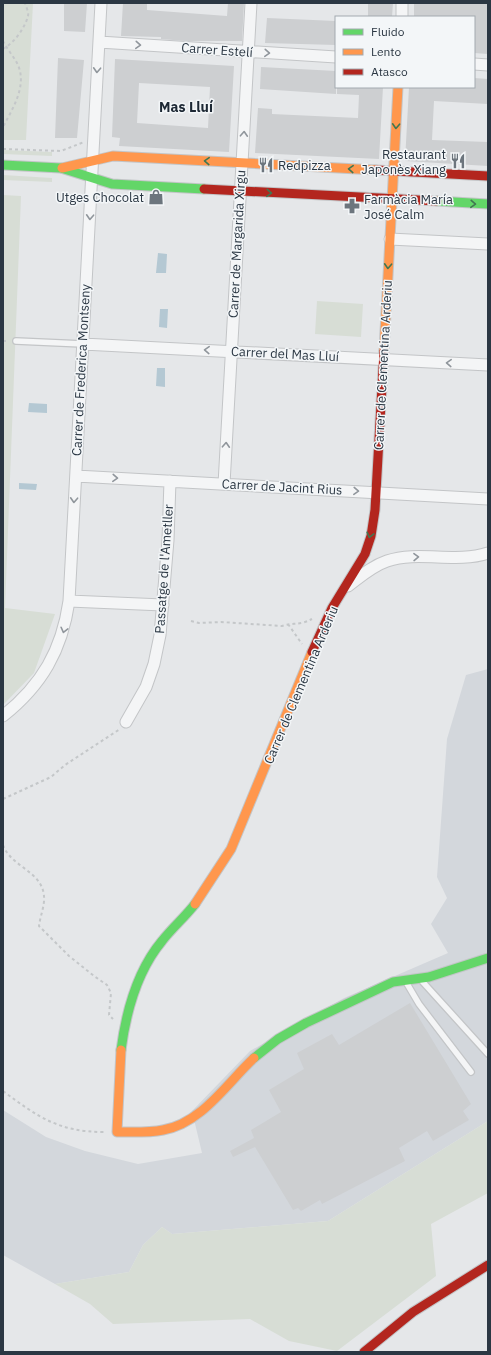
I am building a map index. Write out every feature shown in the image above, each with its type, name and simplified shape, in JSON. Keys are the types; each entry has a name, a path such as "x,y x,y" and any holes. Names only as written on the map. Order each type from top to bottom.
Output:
{"street":[{"name":"Carrer de Frederica Montseny","path":"3,716 37,682 53,657 63,634 69,602 101,3"},
{"name":"Carrer de Margarida Xirgu","path":"224,484 251,3"},
{"path":"402,3 402,16"},
{"name":"Carrer Estelí","path":"99,42 335,57"},
{"path":"475,64 488,65"},
{"name":"Carrer de Clementina Arderiu","path":"117,1132 123,1027 129,1002 144,968 160,944 188,913 214,878 231,849 313,650 332,608 365,554 371,536 376,492 398,88"},
{"path":"61,168 113,156 488,176"},
{"path":"3,165 61,168 112,184 488,204"},
{"path":"390,239 488,244"},
{"name":"Carrer del Mas Lluí","path":"83,344 488,365"},
{"name":"Carrer de Jacint Rius","path":"76,476 488,498"},
{"name":"Passatge de l'Ametller","path":"126,722 146,686 154,664 164,605 170,482"},
{"path":"344,589 372,569 387,561 412,557 463,558 488,553"},
{"path":"69,602 164,605"},
{"path":"117,1132 168,1130 184,1122 210,1103 254,1058 277,1040 313,1018 393,982 406,981 458,969 488,958"},
{"path":"364,1352 413,1312 488,1265"}],"lane":[{"path":"16,341 83,344"},
{"path":"420,978 430,992 488,1054"},
{"path":"406,981 419,1004 471,1072"}],"path":[{"path":"3,49 19,34 23,27 28,14 25,3"},
{"path":"3,41 18,64 21,85 3,127"},
{"path":"3,149 61,151 87,141"},
{"path":"191,621 198,623 221,622 282,626 288,624 300,624 316,616"},
{"path":"288,624 302,645 313,650"},
{"path":"3,799 51,777 65,765 97,746 126,722"},
{"path":"3,844 5,851 22,867 35,875 42,885 45,897 39,926 70,956 107,985 111,993 109,1015 123,1027"},
{"path":"3,1091 48,1122 83,1132 117,1132"}],"shaded area":[{"path":"3,3 33,3 26,140 3,140"},
{"path":"3,150 52,152 52,156 3,154"},
{"path":"3,175 52,178 52,182 3,180"},
{"path":"3,195 21,196 5,608 55,614 34,673 3,705"},
{"path":"317,301 363,304 361,337 315,334"},
{"path":"488,669 488,1121 328,1221 172,1234 162,1227 143,1245 129,1272 55,1284 3,1255 3,1110 46,1137 85,1151 138,1164 202,1153 192,1111 250,1051 344,998 448,953 431,924 447,898 437,877 447,739 466,675"},
{"path":"488,1121 488,1193 431,1224 436,1276 337,1351 289,1341 250,1319 113,1324 90,1304 55,1284 129,1272 143,1245 162,1227 172,1234 328,1221"}],"water":[{"path":"158,253 167,254 166,273 156,273"},
{"path":"160,309 168,309 167,328 159,327"},
{"path":"157,368 165,368 165,387 156,386"},
{"path":"29,403 47,404 47,413 28,412"},
{"path":"19,483 37,484 36,490 19,489"}],"building":[{"path":"64,3 87,3 85,32 64,31"},
{"path":"123,3 147,3 147,10 227,16 228,3 244,3 242,41 186,41 161,39 161,37 121,36"},
{"path":"368,3 393,3 392,16 368,16"},
{"path":"414,3 488,3 488,54 475,53 475,16 414,16"},
{"path":"267,18 335,21 335,45 265,43"},
{"path":"58,58 84,60 77,138 55,138"},
{"path":"115,59 234,66 229,152 119,146 120,138 112,137","holes":["139,83 210,87 208,128 137,123"]},
{"path":"261,67 335,71 336,94 260,89"},
{"path":"475,78 488,79 488,104 434,101 432,140 488,142 488,166 405,161 409,88 475,88"},
{"path":"337,88 383,88 379,159 255,153 258,108 272,109 272,114 358,118 359,95 337,94"},
{"path":"410,1003 471,1104 463,1111 469,1120 433,1141 427,1131 399,1148 405,1161 322,1204 320,1200 301,1211 298,1208 293,1210 255,1147 233,1157 230,1151 254,1138 251,1130 281,1112 269,1090 304,1069 297,1053 332,1034 339,1045"}],"traffic: fast":[{"path":"3,165 61,168 112,184 204,189"},
{"path":"437,201 488,204"},
{"path":"121,1050 126,1021 134,992 146,965 162,941 195,904"},
{"path":"254,1058 278,1039 306,1023 393,982 429,977 488,958"}],"traffic: slow":[{"path":"384,351 398,88"},
{"path":"62,168 113,156 376,170"},
{"path":"195,904 231,849 312,652"},
{"path":"121,1050 117,1132 146,1132 163,1130 177,1126 190,1119 213,1101 254,1058"}],"traffic: jam":[{"path":"376,170 488,176"},
{"path":"204,189 437,201"},
{"path":"312,652 332,608 365,554 371,536 375,510 384,351"},
{"path":"364,1352 413,1312 488,1265"}],"place":[{"name":"Restaurant Japonès Xiang","path":"458,161"},
{"name":"Redpizza","path":"266,165"},
{"name":"Utges Chocolat","path":"156,197"},
{"name":"Farmàcia María José Calm","path":"352,206"}],"district":[{"name":"Mas Lluí","path":"186,107"}]}
